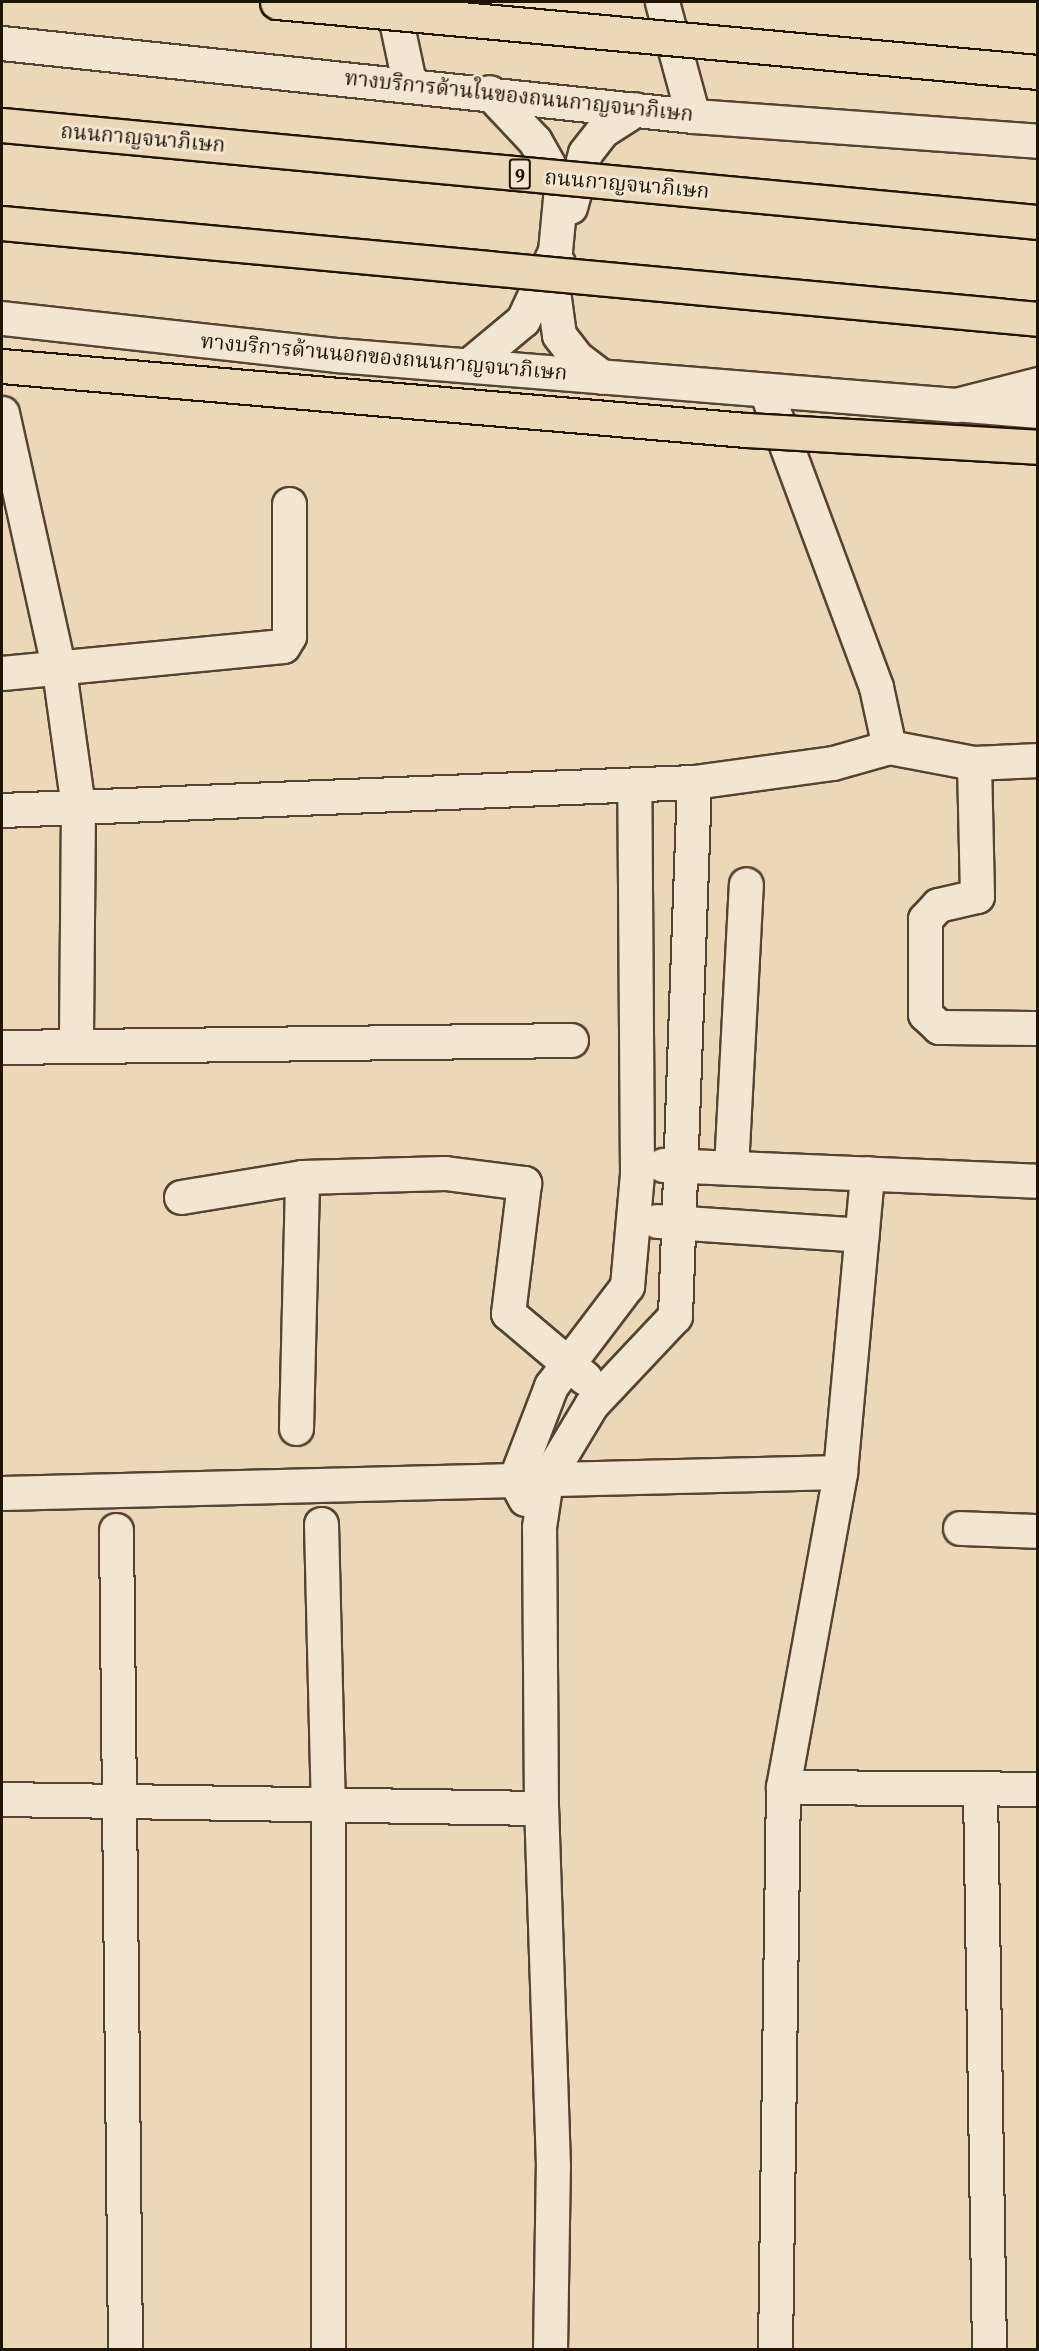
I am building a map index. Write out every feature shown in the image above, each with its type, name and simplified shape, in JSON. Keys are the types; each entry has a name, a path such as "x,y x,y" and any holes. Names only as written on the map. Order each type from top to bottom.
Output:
{"highway":[{"path":"277,2 1038,72"},
{"name":"ถนนกาญจนาภิเษก","path":"2,125 1038,222"},
{"path":"2,223 1038,319"},
{"path":"2,366 746,430 1038,447"}],"street":[{"path":"392,2 409,82"},
{"path":"662,2 693,116"},
{"name":"ทางบริการด้านในของถนนกาญจนาภิเษก","path":"2,43 409,82 693,116 1038,141"},
{"path":"469,365 523,320 555,251 561,187 535,141 489,92"},
{"path":"602,377 577,358 559,335 553,291 585,153 602,131 636,109"},
{"name":"ทางบริการด้านนอกของถนนกาญจนาภิเษก","path":"2,318 602,377 1038,411"},
{"path":"957,405 1038,384"},
{"path":"766,391 876,687 889,747"},
{"path":"2,413 59,670 78,807 76,1044"},
{"path":"2,673 59,670 283,646 289,636 289,504"},
{"path":"2,810 694,782 833,763 889,747 974,763 1038,760"},
{"path":"974,763 977,896 938,905 926,919 925,1014 939,1027 1038,1028"},
{"path":"531,1480 603,1391 675,1316 677,1222 683,1166 694,782"},
{"path":"550,2349 553,2166 541,1808 539,1527 531,1480 551,1386 627,1286 635,1219 637,1162 634,785"},
{"path":"731,1168 746,884"},
{"path":"2,1047 76,1044 571,1040"},
{"path":"637,1162 683,1166 1038,1180"},
{"path":"181,1197 302,1177 445,1173 524,1183 508,1312 566,1366 603,1391"},
{"path":"775,2349 783,1787 840,1472 867,1173"},
{"path":"296,1428 302,1177"},
{"path":"635,1219 862,1235"},
{"path":"2,1493 840,1472"},
{"path":"321,1524 328,1804 328,2349"},
{"path":"960,1528 1038,1531"},
{"path":"116,1530 125,2349"},
{"path":"783,1787 1038,1789"},
{"path":"980,1790 989,2349"},
{"path":"2,1798 541,1808"}]}
